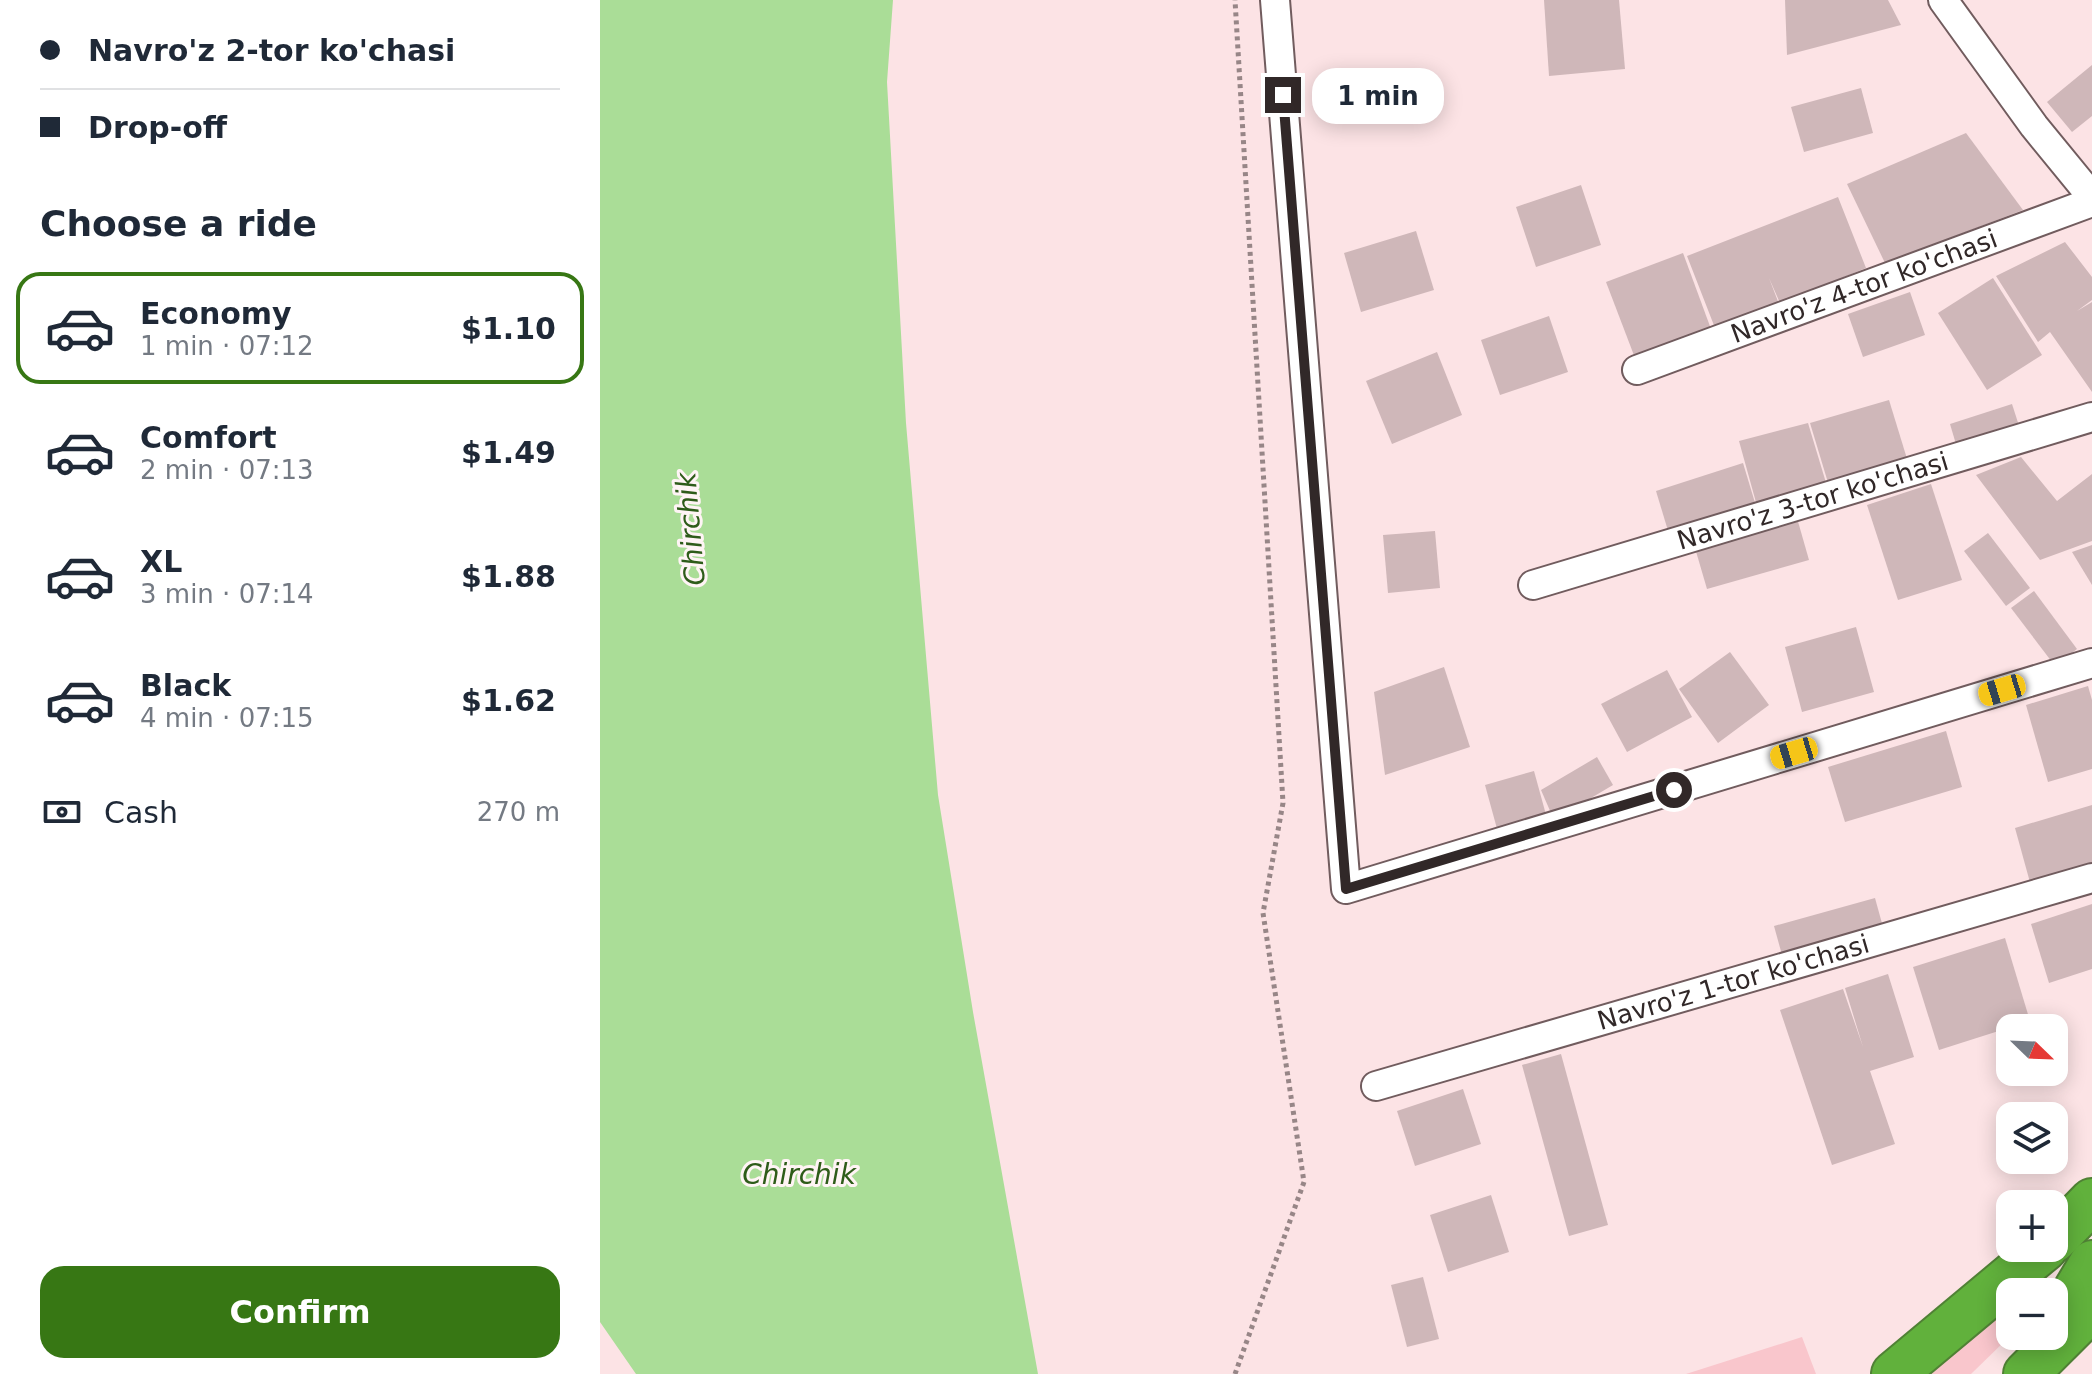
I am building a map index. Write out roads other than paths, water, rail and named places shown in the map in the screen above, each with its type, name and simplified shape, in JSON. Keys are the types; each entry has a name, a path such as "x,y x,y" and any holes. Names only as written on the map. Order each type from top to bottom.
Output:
{"highway":[{"path":"2068,1226 2092,1201"},
{"path":"1894,1374 2028,1262"},
{"path":"2068,1303 2092,1263"},
{"path":"2026,1374 2092,1308"},
{"path":"2026,1374 2041,1350"}],"street":[{"path":"1275,0 1346,889 2092,663"},
{"path":"1943,0 2034,126 2092,199"},
{"name":"Navro'z 4-tor ko'chasi","path":"1637,370 2092,199"},
{"name":"Navro'z 3-tor ko'chasi","path":"1533,585 2092,417"},
{"name":"Navro'z 1-tor ko'chasi","path":"1376,1086 2092,878"}],"water":[{"name":"Chirchik","path":"600,0 893,0 887,82 906,423 938,795 973,1012 1038,1374 636,1374 600,1322"}]}
